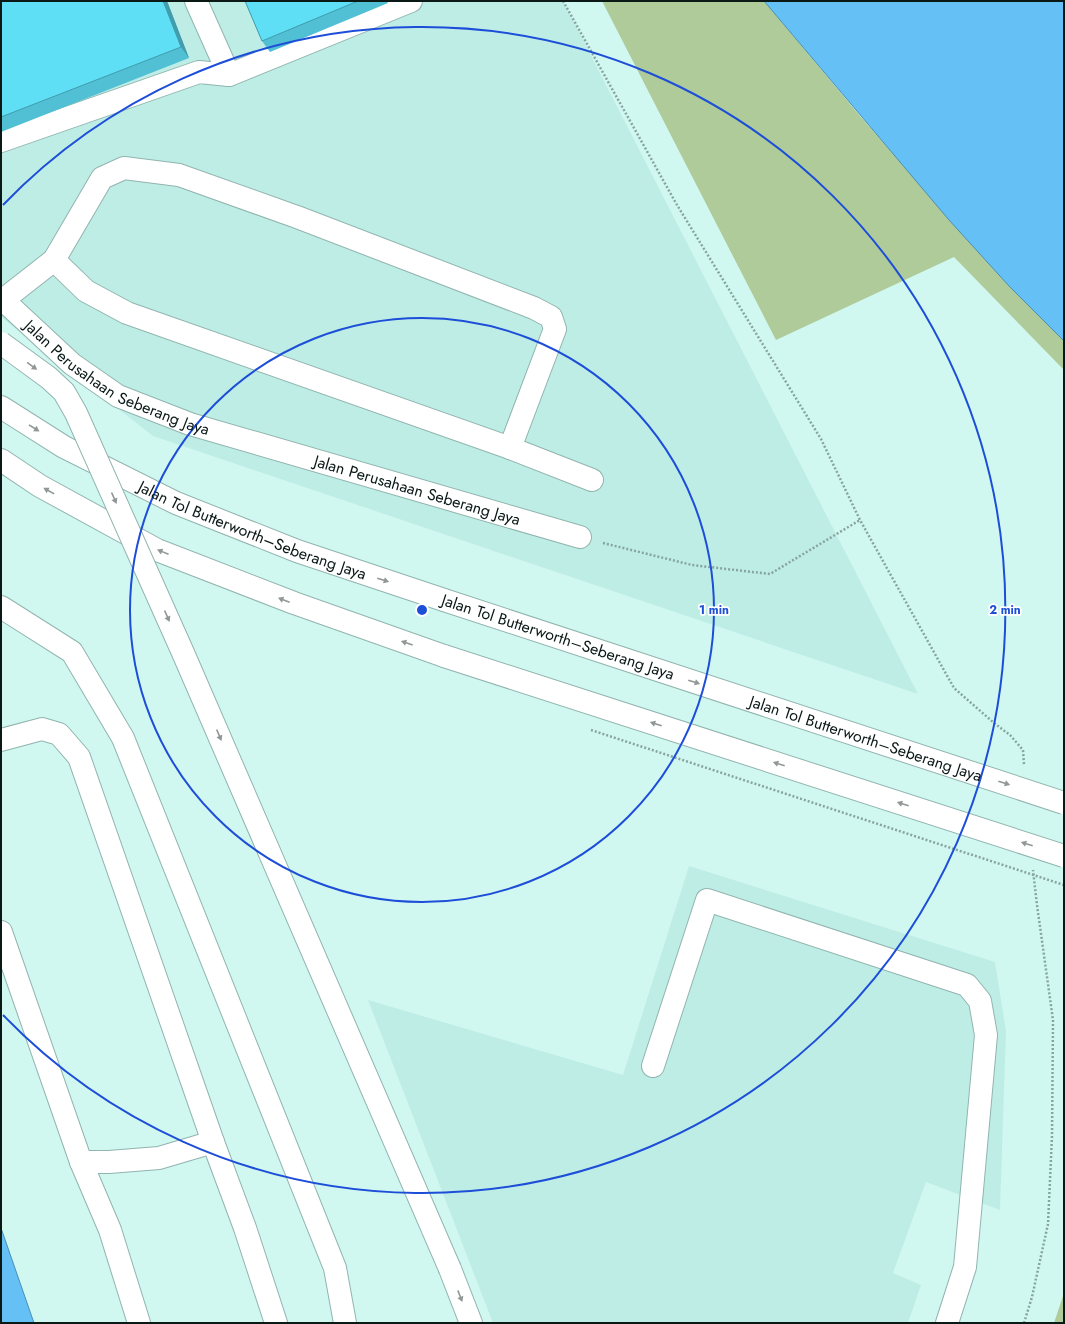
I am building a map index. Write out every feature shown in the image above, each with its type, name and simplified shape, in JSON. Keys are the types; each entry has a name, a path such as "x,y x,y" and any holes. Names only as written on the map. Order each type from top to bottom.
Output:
{"main road":[{"path":"196,1 229,75"},
{"path":"1,141 199,72 229,75 411,1"},
{"path":"2,299 54,260 102,178 124,168 179,175 534,308 551,317 556,329 510,448"},
{"path":"54,260 86,291 127,313 510,448 592,480"},
{"name":"Jalan Perusahaan Seberang Jaya","path":"2,299 72,364 118,396 190,424 580,537"},
{"path":"1,343 49,378 64,392 76,413 184,655 450,1269 470,1323"},
{"name":"Jalan Tol Butterworth–Seberang Jaya","path":"1,407 64,447 176,503 297,551 1064,803"},
{"path":"1,460 40,486 157,550 294,603 444,656 1064,856"},
{"path":"1,607 72,652 123,738 335,1268 345,1323"},
{"path":"1,740 42,729 58,734 79,757 213,1142 245,1228 276,1323"},
{"path":"653,1066 707,900 967,985 980,1001 986,1035 965,1267 947,1323"},
{"path":"1,932 81,1162 110,1230 139,1323"},
{"path":"81,1162 109,1162 159,1158 213,1142"}],"path":[{"path":"562,1 677,205 821,439 860,520 954,688 1010,735 1023,750 1024,765"},
{"path":"580,537 692,565 770,574 860,520"},
{"path":"590,730 1064,884"},
{"path":"1024,1323 1032,1297 1048,1224 1052,1136 1053,1020 1036,906 1033,867"}],"shaded area":[{"path":"1,1 563,1 918,694 153,436 1,317"},
{"path":"689,866 995,962 1006,1031 1000,1210 926,1182 893,1273 921,1285 908,1323 493,1323 368,1000 623,1075"}],"green space":[{"path":"602,1 764,1 860,116 1009,286 1064,341 1064,370 954,257 776,340"},
{"path":"1064,1293 1064,1323 1054,1323"}],"water":[{"path":"764,1 1064,1 1064,341 1009,286 949,220"},
{"path":"1,1228 34,1323 1,1323"}],"building":[{"path":"1,1 163,1 181,47 1,117"},
{"path":"245,1 358,1 262,41"}]}
